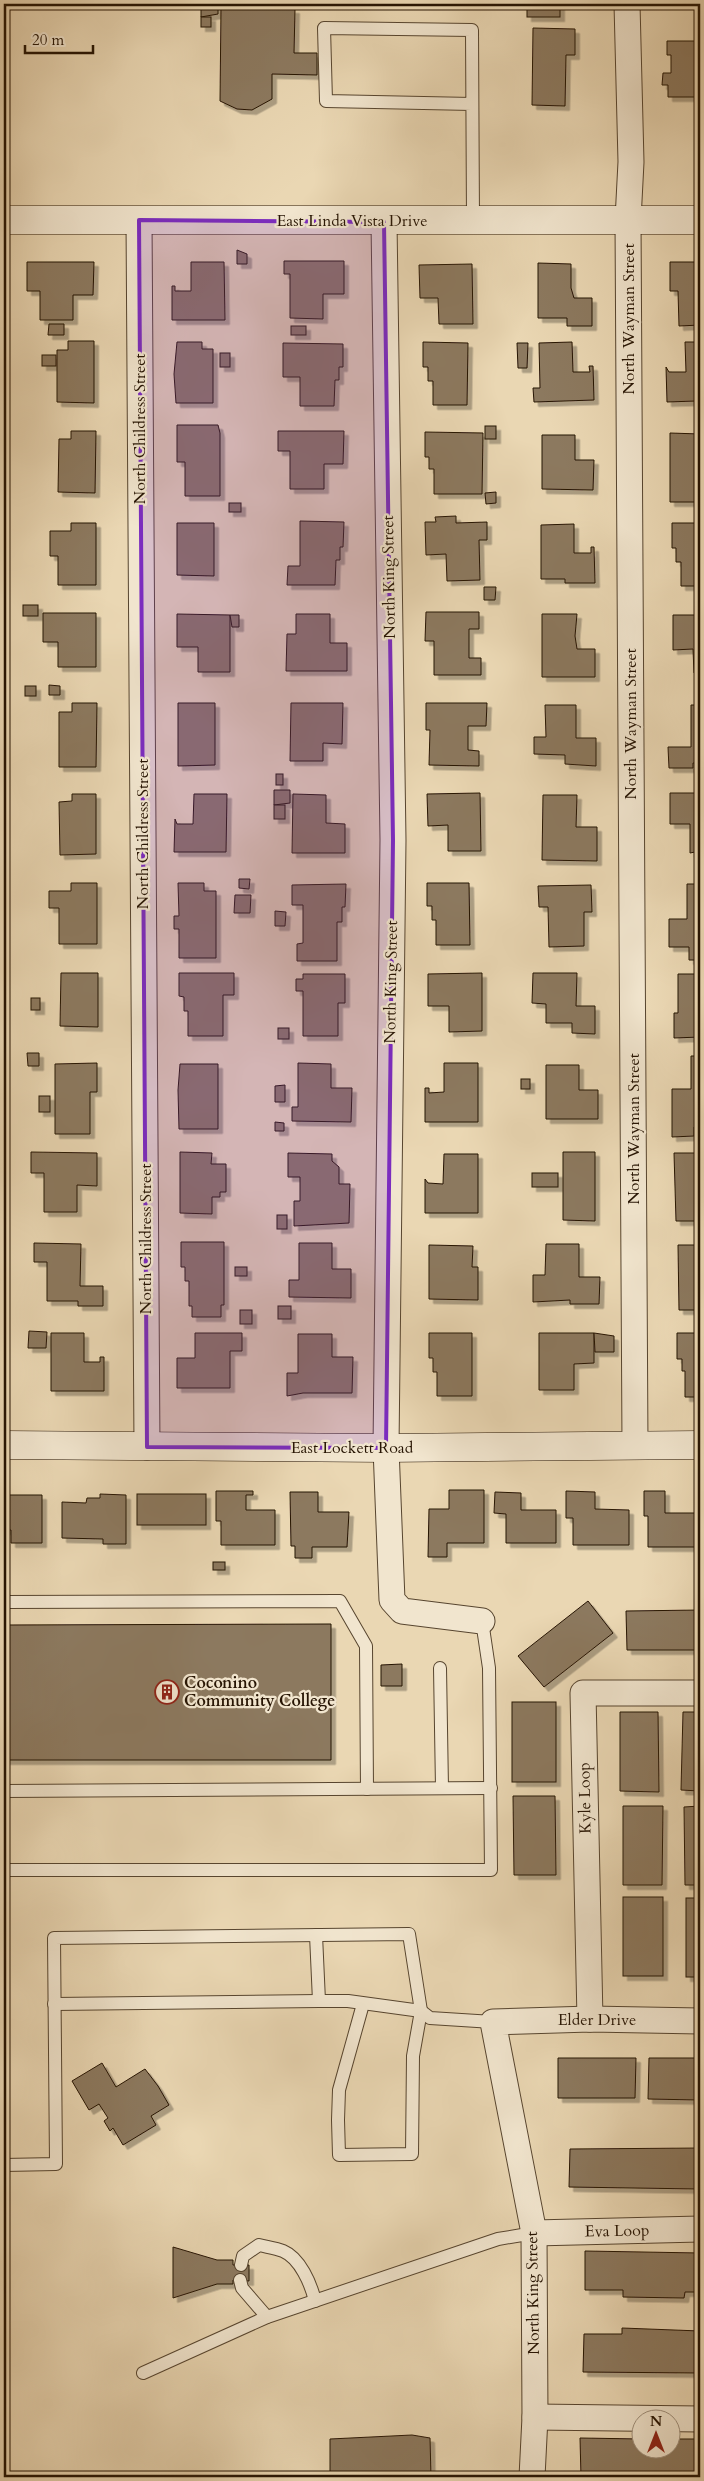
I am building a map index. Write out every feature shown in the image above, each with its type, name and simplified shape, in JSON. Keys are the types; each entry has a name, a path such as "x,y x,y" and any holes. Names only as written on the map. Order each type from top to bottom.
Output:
{"street":[{"name":"North Wayman Street","path":"628,4 631,162 628,220 636,1445"},
{"name":"East Linda Vista Drive","path":"4,220 384,222 700,220"},
{"name":"North Childress Street","path":"139,220 147,1447"},
{"name":"North King Street","path":"384,222 393,840 386,1448 392,1600 402,1611 482,1621"},
{"name":"East Lockett Road","path":"4,1445 386,1448 700,1445"},
{"name":"Kyle Loop","path":"590,2019 583,1693 700,1693"},
{"name":"Elder Drive","path":"493,2022 590,2019 700,2021"},
{"name":"North King Street","path":"493,2022 534,2233 535,2417 532,2477"},
{"name":"Eva Loop","path":"534,2233 700,2229"},
{"path":"535,2417 700,2419"}],"lane":[{"path":"472,104 326,102 324,28 472,30 473,221"},
{"path":"4,1602 340,1601 366,1646 367,1789"},
{"name":"North King Street","path":"4,1870 491,1870 489,1668 482,1621"},
{"path":"440,1668 442,1788"},
{"path":"4,1791 491,1788"},
{"path":"4,2165 56,2164 54,1938 409,1934 421,2011 413,2056 412,2154 340,2155 338,2120 340,2090 363,2004"},
{"path":"316,1935 320,2001"},
{"path":"54,2004 320,2001 421,2011 430,2018 493,2022"},
{"path":"143,2373 267,2317 498,2239 534,2233"},
{"path":"241,2265 243,2256 259,2245 285,2251 300,2266 308,2279 315,2301"},
{"path":"240,2280 242,2288 267,2317"}],"highlighted area":[{"path":"139,220 384,222 393,840 386,1448 147,1447"}],"building":[{"path":"201,4 218,4 218,14 201,17"},
{"path":"527,4 560,4 560,17 527,17"},
{"path":"221,8 295,9 294,53 317,53 317,75 272,74 272,99 252,110 237,109 220,101"},
{"path":"201,17 211,17 211,27 201,27"},
{"path":"533,28 575,29 575,55 566,55 565,106 532,105"},
{"path":"667,41 700,41 700,97 668,97 668,85 662,85 663,73 671,73 671,55 667,55"},
{"path":"237,250 247,254 247,264 237,264"},
{"path":"284,261 344,261 344,294 323,294 323,319 290,318 290,274 284,274"},
{"path":"27,262 94,262 93,295 73,295 73,320 40,320 40,291 27,291"},
{"path":"191,262 224,262 225,320 172,320 172,286 175,286 175,291 191,291"},
{"path":"670,262 700,262 700,325 679,326 678,291 670,291"},
{"path":"538,263 571,264 571,288 574,298 592,298 592,326 567,326 567,318 538,318"},
{"path":"472,264 473,324 439,324 438,298 420,298 419,265"},
{"path":"49,324 64,324 64,335 48,335"},
{"path":"291,326 306,326 306,335 291,335"},
{"path":"68,341 94,341 94,403 57,402 57,350 68,350"},
{"path":"177,342 202,342 202,349 213,349 213,403 176,403 174,374"},
{"path":"423,342 468,343 467,405 433,405 433,381 428,381 428,367 423,367"},
{"path":"572,342 573,372 590,372 589,366 593,366 594,400 534,402 533,388 540,388 539,343"},
{"path":"685,342 700,342 700,396 696,396 696,401 667,402 666,367 669,372 686,372"},
{"path":"283,343 343,344 343,367 339,367 339,380 335,380 334,406 300,406 300,377 283,377"},
{"path":"517,343 528,343 527,368 518,368"},
{"path":"220,353 230,353 230,367 220,367"},
{"path":"42,355 56,355 56,366 42,366"},
{"path":"177,425 218,425 220,433 220,496 185,496 185,462 177,462"},
{"path":"485,426 496,426 496,439 485,439"},
{"path":"71,431 96,431 95,493 58,492 59,439 71,439"},
{"path":"278,431 344,431 343,464 324,464 324,489 290,489 290,451 278,451"},
{"path":"425,432 483,433 482,494 434,494 434,469 429,469 429,457 425,457"},
{"path":"670,433 700,434 700,502 670,502"},
{"path":"542,435 575,435 575,460 594,460 593,490 542,489"},
{"path":"496,492 496,503 486,504 485,493"},
{"path":"229,503 241,503 241,512 229,512"},
{"path":"456,516 456,523 487,522 487,540 479,540 480,580 447,581 446,554 426,555 425,522 436,522 435,517"},
{"path":"300,521 344,522 343,547 340,547 340,560 336,560 335,585 287,585 288,566 300,566"},
{"path":"71,523 96,523 96,585 58,585 58,556 50,556 50,531 71,531"},
{"path":"177,523 214,523 214,576 177,575"},
{"path":"672,523 700,523 700,586 681,586 681,562 676,562 676,548 672,548"},
{"path":"574,524 574,553 591,553 591,547 594,547 595,583 565,583 565,579 541,579 541,525"},
{"path":"484,587 496,587 495,600 484,600"},
{"path":"23,605 38,605 38,616 23,616"},
{"path":"426,612 479,612 479,629 469,629 469,658 481,658 481,675 434,675 434,641 425,641"},
{"path":"43,613 96,613 96,667 58,667 58,642 43,642"},
{"path":"177,614 230,615 230,672 198,672 198,647 177,647"},
{"path":"296,614 330,614 330,643 347,643 347,671 286,671 287,634 296,634"},
{"path":"542,614 577,614 575,636 577,649 595,649 595,677 542,677"},
{"path":"230,615 239,615 239,627 232,627"},
{"path":"673,615 700,615 700,673 694,673 693,649 673,650"},
{"path":"49,685 60,686 60,695 49,695"},
{"path":"25,686 36,686 36,696 25,696"},
{"path":"72,703 97,703 96,767 59,767 59,712 72,712"},
{"path":"178,703 215,703 215,765 178,766"},
{"path":"291,703 343,703 342,744 323,743 323,761 290,761"},
{"path":"426,703 487,703 486,726 468,726 468,750 479,751 479,766 429,765 430,730 426,730"},
{"path":"545,705 576,705 576,738 596,738 596,766 565,764 565,755 534,754 534,737 546,737"},
{"path":"691,705 700,705 700,763 693,763 693,768 669,768 668,747 691,747"},
{"path":"276,774 283,774 283,785 276,785"},
{"path":"274,790 290,790 290,803 274,805"},
{"path":"480,793 481,851 448,851 448,825 428,826 427,794"},
{"path":"670,793 700,793 700,851 690,853 690,824 670,824"},
{"path":"72,794 96,794 96,854 60,855 59,802 72,801"},
{"path":"194,794 227,794 226,852 174,852 175,819 177,824 193,824"},
{"path":"293,794 326,795 326,823 345,824 345,853 292,853"},
{"path":"543,795 577,795 576,827 597,827 597,861 542,860"},
{"path":"274,805 285,805 285,819 274,819"},
{"path":"239,879 250,879 249,889 239,888"},
{"path":"71,883 97,883 97,944 59,944 59,908 49,908 49,891 71,891"},
{"path":"178,883 204,883 204,891 216,891 216,958 179,958 179,929 174,929 174,916 179,916"},
{"path":"427,883 469,883 470,945 436,945 436,920 432,920 432,906 427,906"},
{"path":"346,884 345,907 342,907 342,922 337,922 337,961 297,961 297,944 303,943 303,905 292,905 292,885"},
{"path":"687,884 700,884 700,960 689,960 689,947 669,947 669,919 687,919"},
{"path":"591,885 592,912 584,912 584,946 549,947 548,907 539,907 538,886"},
{"path":"235,895 251,895 250,913 234,913"},
{"path":"275,911 286,912 285,926 275,926"},
{"path":"61,973 98,973 98,1027 60,1026"},
{"path":"179,973 234,973 234,995 223,995 223,1036 188,1036 188,1011 184,1011 184,997 179,996"},
{"path":"482,973 482,1031 449,1032 449,1006 428,1006 428,974"},
{"path":"533,973 577,973 576,1006 595,1006 595,1034 572,1033 572,1023 546,1023 546,1004 532,1003"},
{"path":"303,974 345,974 345,1003 338,1003 338,1036 303,1036 303,991 296,991 296,979 303,979"},
{"path":"678,974 700,974 700,1037 674,1038 674,1013 678,1013"},
{"path":"31,998 40,998 40,1010 31,1010"},
{"path":"278,1028 289,1028 289,1039 278,1039"},
{"path":"27,1053 39,1053 39,1066 28,1066"},
{"path":"691,1056 700,1056 700,1127 694,1127 694,1136 672,1137 672,1089 691,1089"},
{"path":"97,1063 97,1092 90,1092 90,1134 55,1134 55,1064"},
{"path":"298,1063 331,1064 331,1088 352,1088 351,1122 292,1121 292,1107 298,1107"},
{"path":"444,1063 478,1063 478,1122 425,1122 425,1088 429,1088 429,1093 444,1092"},
{"path":"180,1064 218,1064 218,1129 179,1129 178,1090"},
{"path":"546,1065 579,1065 579,1090 598,1090 598,1119 546,1119"},
{"path":"521,1079 530,1079 530,1089 521,1089"},
{"path":"285,1085 285,1102 275,1102 275,1086"},
{"path":"39,1096 50,1096 50,1112 39,1112"},
{"path":"275,1122 284,1123 284,1131 275,1131"},
{"path":"31,1152 97,1153 97,1186 77,1185 77,1212 44,1212 44,1173 31,1173"},
{"path":"180,1152 212,1153 211,1164 226,1164 226,1192 220,1192 220,1197 212,1197 212,1214 180,1213"},
{"path":"563,1152 595,1152 595,1221 563,1220"},
{"path":"288,1153 332,1154 332,1161 339,1167 339,1184 350,1184 349,1223 294,1226 294,1201 300,1201 300,1177 288,1177"},
{"path":"674,1153 700,1153 700,1221 676,1221"},
{"path":"444,1154 478,1154 478,1213 425,1213 425,1179 428,1183 443,1184"},
{"path":"532,1173 558,1173 558,1187 532,1187"},
{"path":"277,1215 287,1215 287,1229 277,1229"},
{"path":"181,1242 224,1242 224,1305 221,1305 221,1317 192,1317 192,1306 189,1306 189,1281 185,1281 185,1267 181,1267"},
{"path":"34,1243 81,1244 80,1286 103,1286 103,1306 78,1306 78,1301 47,1301 47,1262 34,1262"},
{"path":"299,1243 332,1243 332,1269 351,1269 351,1298 289,1297 289,1280 299,1280"},
{"path":"546,1244 579,1244 579,1277 600,1277 599,1304 570,1304 570,1300 533,1302 533,1275 545,1275"},
{"path":"429,1245 473,1246 472,1267 478,1267 478,1300 429,1299"},
{"path":"678,1245 700,1245 700,1304 695,1304 695,1310 679,1310"},
{"path":"235,1267 247,1267 247,1276 235,1276"},
{"path":"278,1306 291,1306 291,1319 278,1319"},
{"path":"240,1310 252,1310 252,1324 240,1324"},
{"path":"29,1331 47,1332 46,1348 28,1348"},
{"path":"51,1333 84,1333 84,1362 100,1362 100,1357 104,1357 104,1391 51,1391"},
{"path":"195,1333 242,1333 242,1351 230,1351 230,1388 177,1388 177,1358 195,1358"},
{"path":"429,1333 472,1333 472,1396 437,1396 437,1372 433,1372 433,1358 429,1358"},
{"path":"539,1333 594,1333 594,1363 574,1364 574,1390 539,1390"},
{"path":"594,1333 614,1336 614,1352 595,1352"},
{"path":"677,1333 700,1333 700,1397 685,1397 685,1371 682,1371 682,1359 677,1359"},
{"path":"298,1334 332,1334 332,1357 353,1357 352,1393 303,1393 287,1396 287,1373 298,1373"},
{"path":"449,1490 484,1490 484,1543 447,1543 447,1557 428,1557 429,1509 449,1509"},
{"path":"216,1491 253,1491 253,1495 246,1495 246,1510 275,1510 275,1545 221,1545 221,1521 216,1521"},
{"path":"566,1491 595,1492 595,1509 629,1510 629,1545 573,1545 573,1518 566,1518"},
{"path":"644,1491 665,1491 665,1513 700,1513 700,1547 648,1547 648,1516 644,1516"},
{"path":"290,1492 318,1492 318,1512 349,1512 347,1547 312,1547 312,1558 295,1558 295,1546 291,1546"},
{"path":"495,1492 521,1493 521,1510 556,1510 556,1543 506,1543 506,1514 494,1513"},
{"path":"100,1494 126,1495 126,1544 103,1544 103,1539 62,1538 62,1502 86,1503 87,1498 100,1498"},
{"path":"137,1494 206,1494 206,1525 137,1525"},
{"path":"4,1495 42,1495 42,1543 11,1543 11,1530 4,1530"},
{"path":"213,1562 225,1562 225,1570 213,1570"},
{"path":"588,1601 613,1633 544,1687 518,1656"},
{"path":"700,1610 700,1650 627,1650 626,1611"},
{"name":"Coconino Community College","path":"331,1624 331,1760 4,1760 4,1625"},
{"path":"402,1664 402,1686 381,1686 381,1665"},
{"path":"512,1702 556,1702 556,1782 512,1782"},
{"path":"620,1712 658,1712 659,1792 620,1791"},
{"path":"683,1712 700,1712 700,1791 681,1790"},
{"path":"513,1796 555,1796 556,1875 514,1875"},
{"path":"623,1806 663,1806 662,1885 623,1885"},
{"path":"700,1806 700,1885 685,1885 684,1807"},
{"path":"623,1897 663,1897 663,1976 623,1976"},
{"path":"686,1898 700,1898 700,1977 686,1977"},
{"path":"558,2058 636,2058 635,2098 558,2098"},
{"path":"649,2058 700,2058 700,2100 648,2099"},
{"path":"102,2063 116,2087 145,2069 169,2105 151,2116 156,2125 123,2145 113,2128 110,2131 104,2121 108,2118 99,2104 89,2110 72,2081"},
{"path":"700,2148 700,2189 569,2187 570,2149"},
{"path":"173,2247 217,2260 233,2260 233,2265 249,2265 249,2281 233,2280 233,2284 217,2284 173,2298"},
{"path":"585,2251 700,2253 700,2292 685,2292 684,2298 623,2297 623,2290 585,2290"},
{"path":"622,2328 700,2331 700,2373 583,2372 584,2334 622,2334"},
{"path":"412,2435 430,2438 431,2477 330,2477 330,2439"},
{"path":"580,2438 632,2439 632,2458 682,2458 682,2439 700,2439 700,2477 581,2477"}],"place":[{"name":"Coconino Community College","path":"167,1692"}]}
